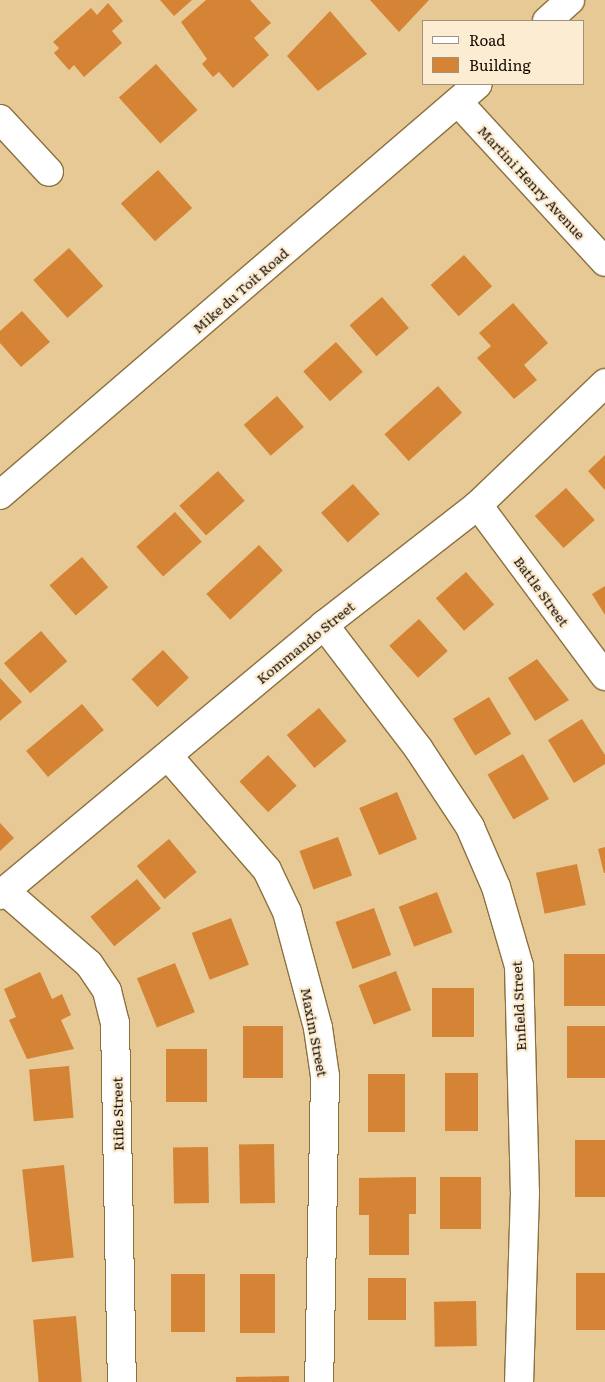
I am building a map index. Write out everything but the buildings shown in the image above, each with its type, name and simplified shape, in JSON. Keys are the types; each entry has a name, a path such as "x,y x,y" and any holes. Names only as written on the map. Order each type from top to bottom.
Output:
{"street":[{"path":"548,20 570,0"},
{"name":"Mike du Toit Road","path":"0,495 477,85"},
{"name":"Martini Henry Avenue","path":"458,102 605,262"},
{"path":"0,119 49,172"},
{"name":"Kommando Street","path":"2,893 324,625 478,504 605,383"},
{"name":"Battle Street","path":"478,504 605,676"},
{"name":"Enfield Street","path":"324,625 418,748 470,828 496,887 519,966 525,1193 519,1382"},
{"name":"Maxim Street","path":"168,756 267,870 287,912 318,1028 326,1076 320,1382"},
{"name":"Rifle Street","path":"2,893 89,964 107,992 115,1023 122,1382"}]}
